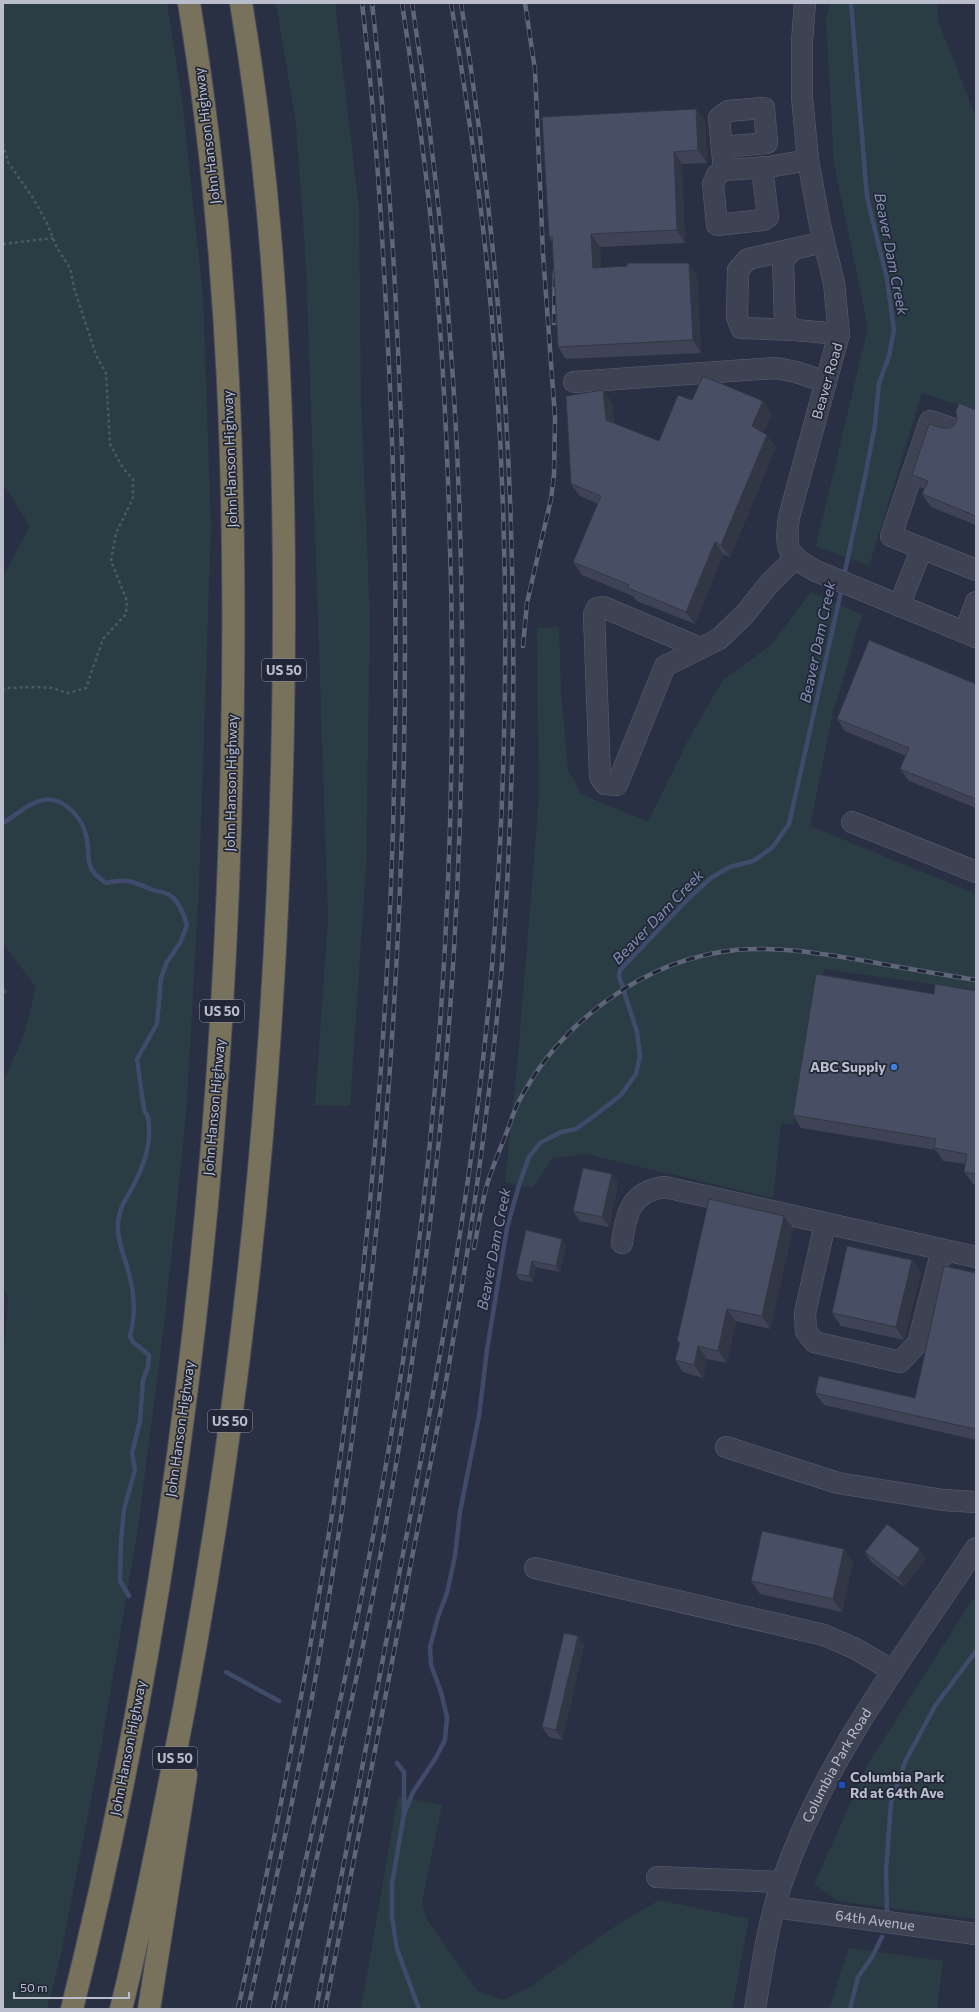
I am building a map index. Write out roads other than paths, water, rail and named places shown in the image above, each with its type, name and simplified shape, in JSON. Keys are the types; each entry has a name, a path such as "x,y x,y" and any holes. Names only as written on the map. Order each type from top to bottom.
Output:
{"highway":[{"name":"John Hanson Highway","path":"72,2009 129,1746 168,1518 196,1298 216,1084 224,976 230,844 234,591 230,432 225,322 211,158 189,3"},
{"name":"US 50","path":"121,2009 149,1885 182,1723 219,1504 248,1284 264,1119 278,897 284,686 282,456 273,285 258,125 241,3"},
{"path":"149,2009 187,1768 214,1615 219,1504"}],"street":[{"name":"Beaver Road","path":"795,558 786,543 789,517 839,334 834,282 824,242 808,160 802,97 802,40 805,3"},
{"path":"722,147 724,170"},
{"path":"762,167 768,217 763,220 717,225 713,184 717,175 724,170 762,167 808,160"},
{"path":"824,242 748,259 738,270 737,317 741,328 795,330 839,334"},
{"path":"793,249 783,260 783,306 785,323 795,330"},
{"path":"574,382 776,368 796,372 826,382"},
{"path":"954,429 930,421 891,536 976,570"},
{"path":"899,606 922,548"},
{"path":"700,648 603,608 597,608 594,614 600,777 605,784 617,785 665,666 719,639 744,614 768,585 795,558 816,571 859,590 970,634 976,602"},
{"path":"852,822 976,872"},
{"path":"622,1243 625,1220 633,1204 646,1192 665,1187 976,1257"},
{"path":"825,1224 805,1313 806,1330 814,1342 900,1362 918,1343 942,1250"},
{"path":"726,1447 838,1483 943,1500 975,1499"},
{"name":"Columbia Park Road","path":"755,2009 775,1907 782,1882 831,1769 893,1671 974,1554"},
{"path":"535,1568 824,1635 856,1649 893,1671"},
{"path":"657,1877 715,1881 782,1882"},
{"name":"64th Avenue","path":"775,1907 976,1934"}],"waterway":[{"name":"Beaver Dam Creek","path":"844,576 875,425 879,383 889,356 894,330 887,279 867,197 851,3"},
{"name":"Beaver Dam Creek","path":"419,2009 397,1949 392,1917 392,1884 404,1814 413,1792 435,1759 445,1740 447,1717 441,1692 431,1665 430,1647 438,1617 447,1593 455,1556 460,1512 479,1416 487,1350 507,1228 519,1185 529,1157 540,1143 561,1132 576,1129 621,1095 636,1074 640,1056 637,1032 619,976 620,970 688,899 712,877 730,867 753,861 772,848 789,824 842,587"},
{"path":"3,823 26,807 43,800 51,800 67,806 79,819 83,827 88,843 90,866 98,877 106,883 125,881 169,895 179,906 187,925 180,943 167,962 161,978 157,1024 137,1059 144,1110 149,1122 149,1137 145,1159 121,1208 118,1224 119,1239 133,1293 134,1315 130,1336 133,1342 149,1355 148,1367 143,1380 140,1421 132,1453 135,1470 124,1509 121,1541 120,1581 129,1596"},
{"path":"887,1911 886,1871 891,1803 905,1762 935,1706 976,1651"},
{"path":"226,1672 279,1701"},
{"path":"397,1763 404,1772 404,1811"},
{"path":"850,2009 858,1977 872,1957 882,1937"}],"railway":[{"path":"238,2009 290,1756 334,1501 353,1363 368,1224 380,1085 394,806 396,667 394,527 390,388 382,243 376,147 362,3"},
{"path":"248,2009 304,1741 320,1651 344,1496 364,1340 381,1183 393,1026 401,869 405,712 404,555 396,299 382,101 372,3"},
{"path":"273,2009 360,1605 390,1443 403,1361 429,1149 439,1043 446,936 452,723 452,616 445,418 437,280 428,189 402,3"},
{"path":"283,2009 352,1699 388,1512 417,1325 439,1136 454,947 462,758 461,568 453,379 437,191 412,3"},
{"path":"316,2009 430,1412 467,1190 485,1041 498,877 505,700 505,610 500,432 486,255 470,129 451,3"},
{"path":"325,2009 439,1422 472,1223 485,1124 501,976 509,849 513,722 513,632 508,451 495,272 486,182 461,3"},
{"path":"523,646 527,603 551,499 554,475 555,417 543,254 535,70 525,3"},
{"path":"554,323 555,271"},
{"path":"474,1248 484,1196 490,1174 518,1103 536,1074 557,1046 581,1021 608,1000 638,981 669,966 702,956 736,950 752,949 818,953 976,980"}],"place":[{"name":"ABC Supply","path":"894,1067"},
{"name":"Columbia Park Rd at 64th Ave","path":"842,1785"}]}
